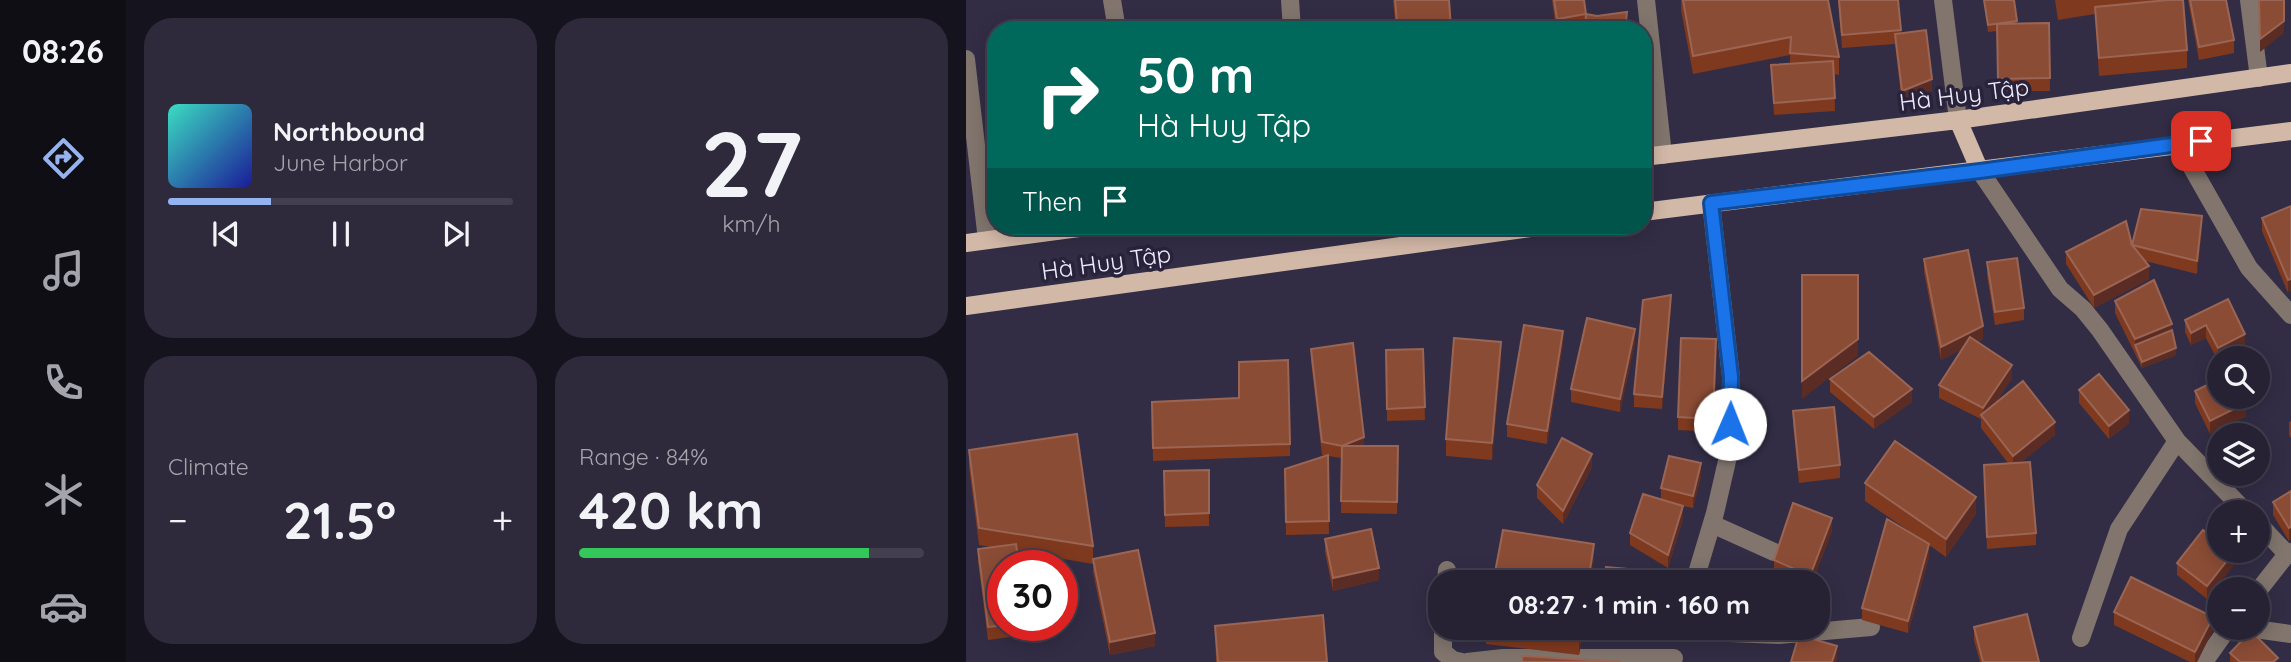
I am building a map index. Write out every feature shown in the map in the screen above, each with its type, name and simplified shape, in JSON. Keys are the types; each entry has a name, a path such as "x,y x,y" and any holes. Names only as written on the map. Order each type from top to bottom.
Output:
{"main road":[{"name":"Hà Huy Tập","path":"1652,156 1958,120 2291,73"},
{"path":"1958,120 1980,171"},
{"path":"1652,211 2291,131"},
{"name":"Hà Huy Tập","path":"966,243 1025,235"},
{"name":"Hà Huy Tập","path":"966,306 1480,235"}],"street":[{"path":"1112,0 1116,21"},
{"path":"1290,0 1291,21"},
{"path":"1646,0 1648,21"},
{"path":"1943,0 1958,120"},
{"path":"2249,0 2259,78"},
{"path":"1652,55 1663,155"},
{"path":"966,59 987,240"},
{"path":"2178,143 2249,268 2291,315"},
{"path":"1980,171 2060,289 2083,309 2100,330 2177,441 2234,500"},
{"path":"1698,570 1730,447 1731,377 1711,203"},
{"path":"2081,638 2119,529 2177,441"},
{"path":"1712,524 1774,552"},
{"path":"2269,577 2289,553 2270,535"},
{"path":"1830,631 1871,627"},
{"path":"2270,631 2291,634"},
{"path":"1443,640 1443,652 1453,660 1465,662 1503,658 1674,660 1679,640"},
{"path":"2204,662 2220,640"}],"building":[{"path":"1395,0 1449,0 1450,21 1397,21"},
{"path":"1554,0 1584,0 1586,14 1557,19"},
{"path":"1683,0 1828,0 1839,57 1790,53 1791,37 1693,56"},
{"path":"1839,0 1898,0 1901,30 1842,35"},
{"path":"1984,0 2014,0 2017,21 1988,25"},
{"path":"2183,0 2187,50 2099,58 2095,7"},
{"path":"2190,0 2226,0 2234,40 2199,47"},
{"path":"2259,0 2284,0 2284,21 2260,39"},
{"path":"1627,12 1626,21 1586,21 1586,14 1597,16"},
{"path":"2049,23 2050,78 1998,79 1997,24"},
{"path":"1926,30 1932,79 1902,91 1895,34"},
{"path":"1833,61 1835,98 1774,103 1771,65"},
{"path":"2291,206 2291,279 2288,280 2262,218"},
{"path":"2141,209 2202,216 2197,261 2132,245"},
{"path":"2126,221 2132,245 2149,266 2094,295 2066,252"},
{"path":"1968,250 1983,326 1941,347 1924,259"},
{"path":"2017,258 2024,308 1995,312 1987,262"},
{"path":"1802,275 1858,275 1858,339 1802,381"},
{"path":"2154,280 2172,324 2135,339 2115,301"},
{"path":"1671,295 1662,397 1634,394 1643,300"},
{"path":"2228,299 2245,334 2217,346 2206,325 2191,333 2185,320"},
{"path":"1587,318 1635,329 1620,399 1571,389"},
{"path":"1524,325 1563,331 1547,431 1507,424"},
{"path":"2172,330 2176,348 2142,362 2135,345"},
{"path":"1970,337 2012,365 1983,408 1939,385"},
{"path":"1454,338 1501,342 1492,443 1446,439"},
{"path":"1681,338 1716,339 1713,419 1678,417"},
{"path":"1353,343 1364,437 1342,446 1322,442 1311,349"},
{"path":"1423,349 1425,407 1387,409 1386,350"},
{"path":"1869,352 1912,389 1874,417 1830,379"},
{"path":"1288,360 1290,444 1153,448 1152,402 1239,398 1239,362"},
{"path":"2099,374 2129,410 2109,426 2079,390"},
{"path":"2023,381 2055,422 2013,456 1981,415"},
{"path":"2207,385 2207,409 2234,409 2210,421 2195,391"},
{"path":"1834,407 1840,465 1799,470 1793,411"},
{"path":"1077,434 1093,546 979,528 969,450"},
{"path":"1562,438 1592,454 1563,511 1537,485"},
{"path":"1895,441 1976,497 1946,539 1865,483"},
{"path":"1342,446 1398,446 1397,502 1341,501"},
{"path":"1328,455 1329,521 1286,522 1285,469"},
{"path":"1669,456 1701,463 1693,496 1661,488"},
{"path":"2030,462 2036,533 1987,537 1984,465"},
{"path":"1209,470 1209,513 1165,515 1164,471"},
{"path":"2291,491 2291,527 2289,528 2273,502"},
{"path":"1643,494 1683,506 1668,555 1630,533"},
{"path":"1793,503 1832,518 1812,570 1796,570 1774,560"},
{"path":"1887,519 1929,544 1908,621 1862,608"},
{"path":"1371,529 1379,568 1333,578 1325,539"},
{"path":"1503,530 1594,544 1590,570 1495,570"},
{"path":"2203,530 2207,533 2207,563 2225,563 2214,577 2207,577 2207,586 2177,563"},
{"path":"1016,544 1017,550 987,550 987,619 978,549"},
{"path":"1138,550 1155,633 1110,642 1093,559"},
{"path":"1606,567 1639,570 1606,570"},
{"path":"2131,577 2207,614 2207,629 2195,652 2114,612"},
{"path":"2027,614 2039,662 1983,662 1974,627"},
{"path":"1323,615 1327,662 1218,662 1215,626"},
{"path":"1798,640 1816,640 1837,646 1832,662 1791,662"},
{"path":"2242,640 2260,640 2278,658 2273,662 2240,662 2230,653"},
{"path":"1522,656 1621,662 1522,662"}],"route":[{"path":"1730,424 1731,377 1711,203 2201,141"}]}
